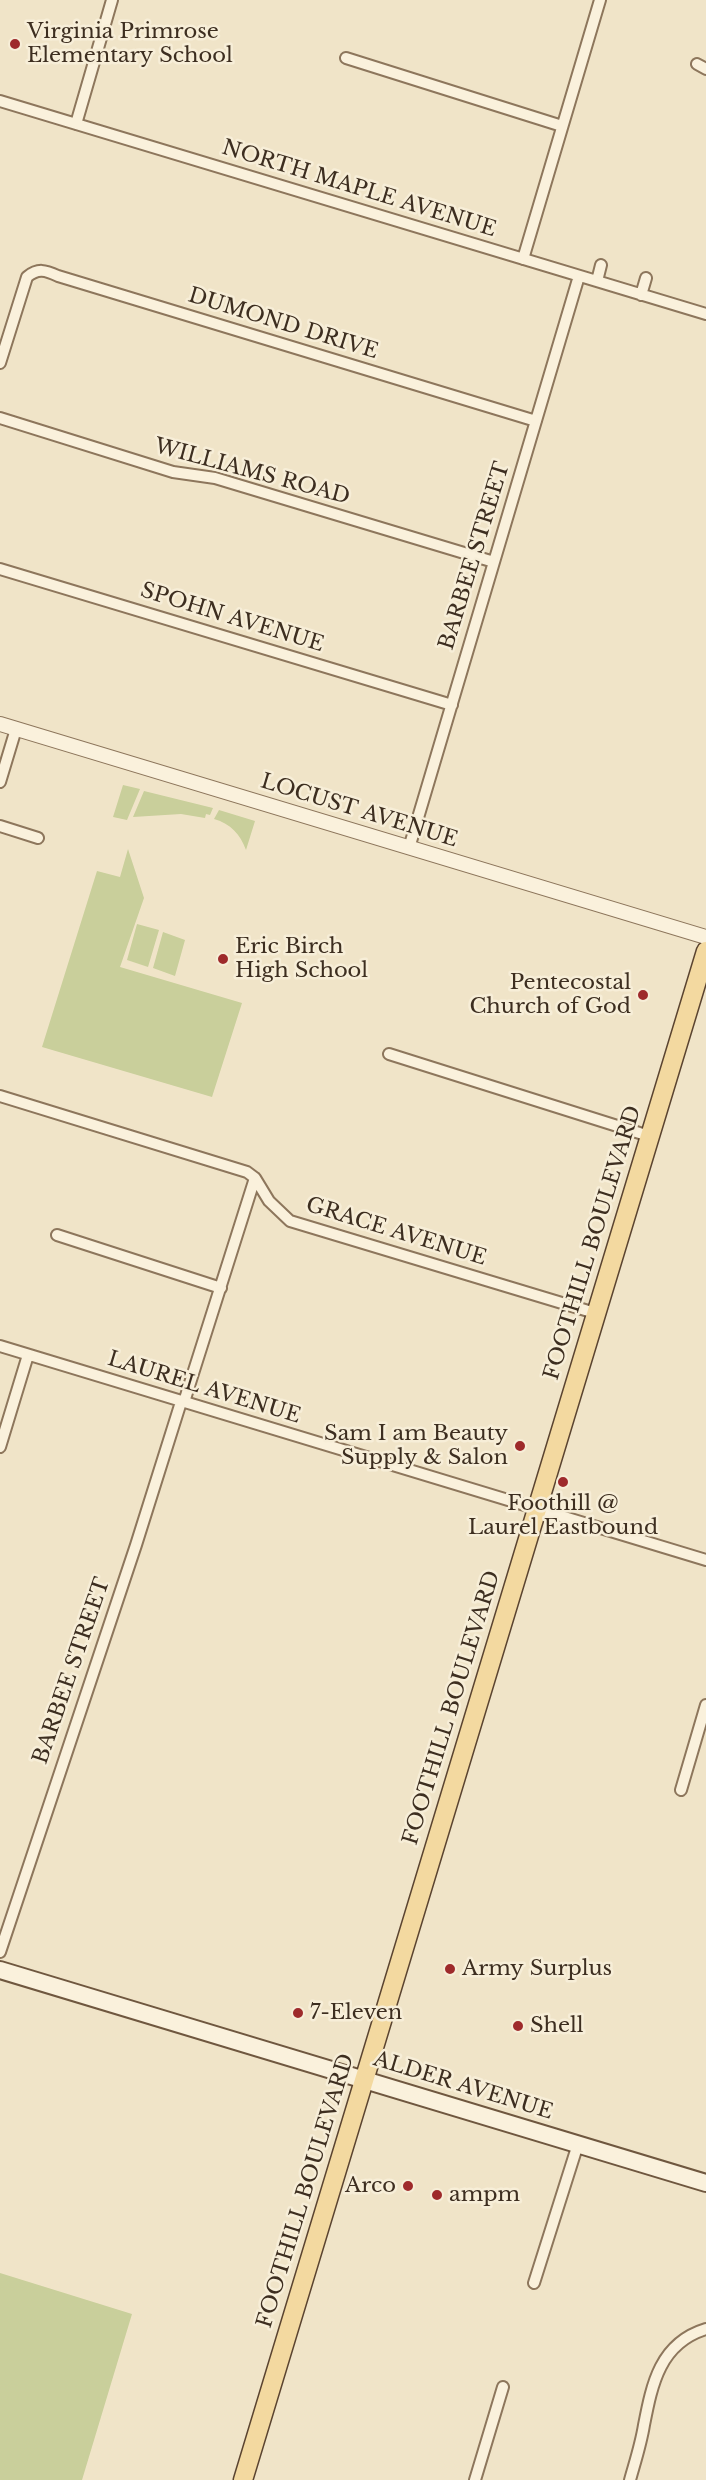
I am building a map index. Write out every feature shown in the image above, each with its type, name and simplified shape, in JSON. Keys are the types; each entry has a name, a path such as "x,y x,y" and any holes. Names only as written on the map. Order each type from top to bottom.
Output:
{"main road":[{"name":"FOOTHILL BOULEVARD","path":"243,2480 706,951"},
{"name":"ALDER AVENUE","path":"0,1970 706,2183"}],"street":[{"path":"76,124 112,0"},
{"path":"523,259 600,0"},
{"path":"346,58 562,126"},
{"name":"NORTH MAPLE AVENUE","path":"0,101 706,314"},
{"path":"597,281 602,265"},
{"name":"DUMOND DRIVE","path":"0,363 27,277 45,270 536,421"},
{"name":"BARBEE STREET","path":"409,848 579,276"},
{"path":"641,295 646,278"},
{"name":"WILLIAMS ROAD","path":"0,418 173,472 215,478 494,562"},
{"name":"SPOHN AVENUE","path":"0,569 452,705"},
{"name":"LOCUST AVENUE","path":"0,724 706,937"},
{"path":"0,782 16,729"},
{"path":"0,826 38,838"},
{"path":"389,1054 649,1137"},
{"path":"0,1096 247,1172 255,1178"},
{"name":"BARBEE STREET","path":"0,1952 221,1288 255,1178"},
{"name":"GRACE AVENUE","path":"255,1178 269,1201 290,1221 595,1313"},
{"path":"57,1235 221,1288"},
{"name":"LAUREL AVENUE","path":"0,1346 706,1560"},
{"path":"0,1447 28,1355"},
{"path":"681,1790 706,1705"},
{"path":"534,2283 578,2144"},
{"path":"630,2480 657,2373 674,2348 693,2334 706,2329"},
{"path":"474,2480 503,2387"}],"green space":[{"path":"123,785 140,789 127,820 113,817"},
{"path":"144,791 213,808 210,815 206,814 205,818 181,814 133,817"},
{"path":"219,810 255,821 246,850 234,830 214,819"},
{"path":"128,849 144,898 120,967 242,1003 212,1097 42,1047 97,871 120,877"},
{"path":"137,924 159,930 148,967 127,960"},
{"path":"163,932 185,940 175,976 153,968"},
{"path":"0,2273 132,2314 82,2480 0,2480"}],"place":[{"name":"Virginia Primrose Elementary School","path":"15,44"},
{"name":"Eric Birch High School","path":"223,959"},
{"name":"Pentecostal Church of God","path":"643,995"},
{"name":"Sam I am Beauty Supply & Salon","path":"520,1446"},
{"name":"Foothill @ Laurel Eastbound","path":"563,1482"},
{"name":"Army Surplus","path":"450,1969"},
{"name":"7-Eleven","path":"298,2013"},
{"name":"Shell","path":"518,2026"},
{"name":"Arco","path":"408,2186"},
{"name":"ampm","path":"437,2195"}]}
